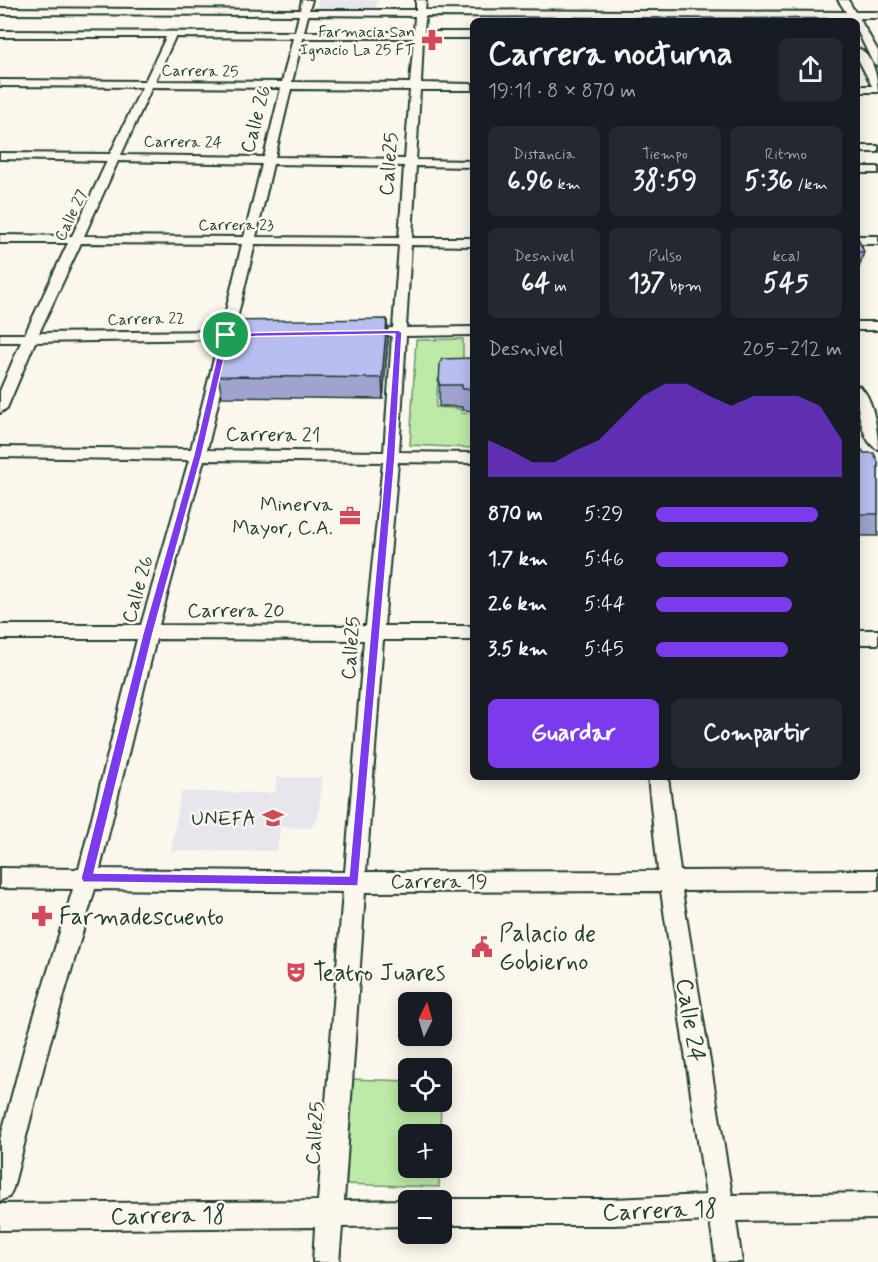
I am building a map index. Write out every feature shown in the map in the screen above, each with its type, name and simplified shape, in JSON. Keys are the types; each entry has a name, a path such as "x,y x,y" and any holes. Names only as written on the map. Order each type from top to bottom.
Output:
{"street":[{"path":"11,11 18,0"},
{"path":"182,16 183,0"},
{"path":"254,14 258,0"},
{"name":"Calle25","path":"326,1262 374,633 391,457 421,0"},
{"path":"551,0 551,17 775,15 843,18"},
{"path":"641,0 643,15"},
{"path":"708,0 714,15"},
{"path":"767,0 775,15"},
{"path":"832,0 843,18"},
{"path":"843,0 853,18"},
{"path":"0,11 86,12 93,16 113,18 254,14 470,29"},
{"path":"702,18 714,15"},
{"path":"860,27 878,15"},
{"path":"0,19 182,16 303,19 419,27 470,35"},
{"path":"0,27 303,19"},
{"path":"0,34 171,36 303,19"},
{"name":"Calle 26","path":"0,1188 37,1046 87,878 148,633 198,454 250,240 267,159 303,19"},
{"path":"860,28 878,22"},
{"path":"419,27 470,23"},
{"path":"39,27 152,36"},
{"path":"860,28 878,30"},
{"path":"860,28 878,37"},
{"path":"860,30 878,63"},
{"name":"Calle 27","path":"0,408 30,338 171,36"},
{"path":"860,53 878,88 860,89"},
{"name":"Carrera 25","path":"0,83 470,87"},
{"path":"860,149 878,149"},
{"name":"Carrera 24","path":"0,156 470,164"},
{"path":"860,170 878,170"},
{"name":"Carrera 23","path":"0,239 470,242"},
{"path":"860,240 878,240"},
{"path":"860,326 878,326"},
{"path":"375,333 470,331"},
{"name":"Carrera 22","path":"0,338 249,335"},
{"path":"860,399 878,444"},
{"name":"Carrera 21","path":"0,452 470,458"},
{"name":"Carrera 20","path":"0,632 470,633"},
{"path":"860,637 878,637"},
{"name":"Calle 24","path":"658,780 670,880 729,1262"},
{"name":"Carrera 19","path":"0,878 354,882 878,879"},
{"name":"Carrera 18","path":"452,1212 613,1212 878,1206"},
{"name":"Carrera 18","path":"0,1217 398,1213"}],"shaded area":[{"path":"318,0 377,0 376,12 316,12"},
{"path":"277,777 322,777 318,819 310,828 280,827 277,851 171,851 181,792 275,793"}],"green space":[{"path":"463,339 463,380 438,379 436,407 460,409 462,413 470,414 470,448 410,445 416,340"},
{"path":"349,1079 398,1081 398,1112 441,1112 440,1124 398,1124 398,1178 439,1178 439,1187 341,1184"}],"building":[{"path":"387,319 382,378 218,376 231,321"},
{"path":"470,358 470,389 462,389 462,385 439,385 442,359"},
{"path":"860,450 864,453 874,453 878,462 878,514 860,514"}],"place":[{"name":"Farmacia San Ignacio La 25 FT","path":"432,40"},
{"name":"Minerva Mayor, C.A.","path":"350,516"},
{"name":"UNEFA","path":"273,818"},
{"name":"Farmadescuento","path":"42,916"},
{"name":"Palacio de Gobierno","path":"482,947"},
{"name":"Teatro Juares","path":"296,972"}],"route":[{"path":"398,332 391,457 354,882 87,878 148,633 198,454 226,335 398,332"}]}
